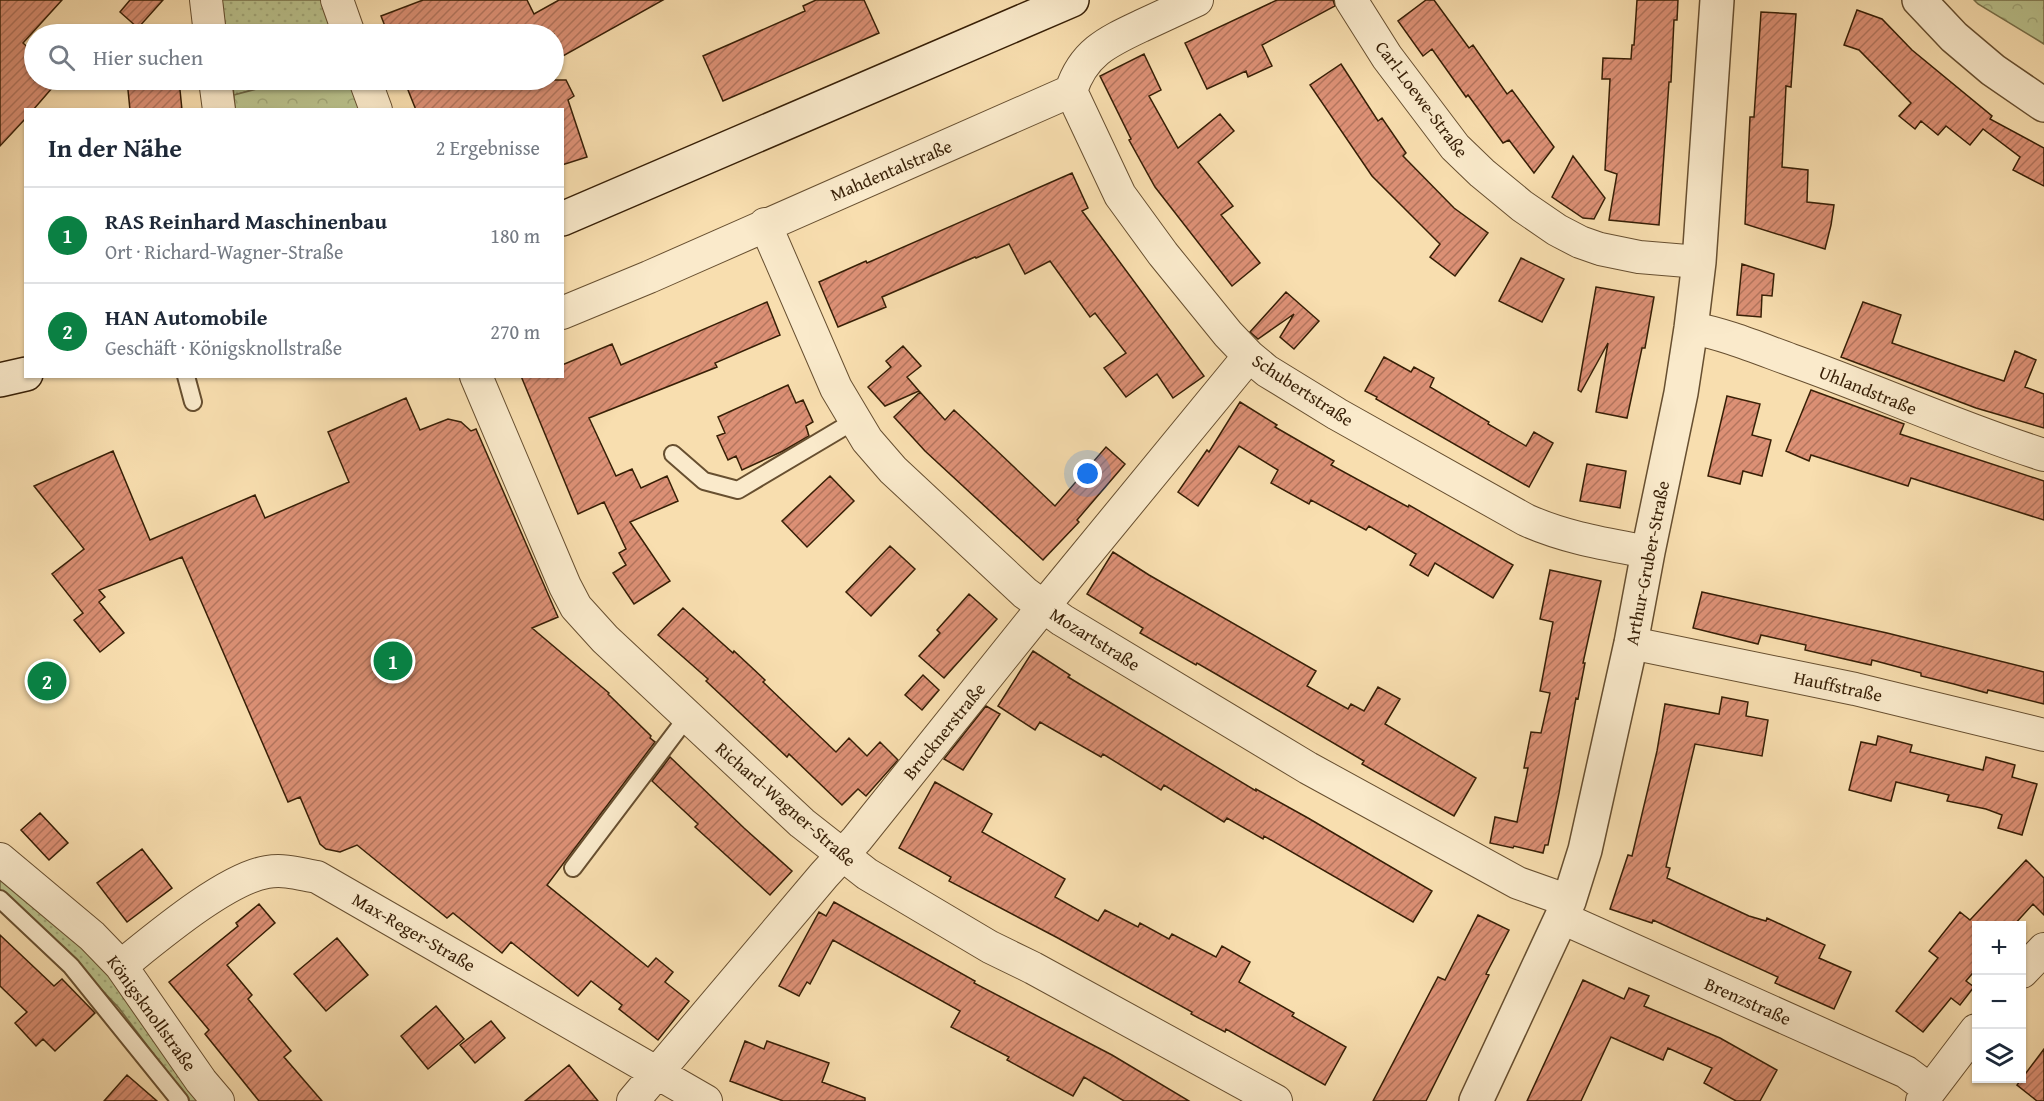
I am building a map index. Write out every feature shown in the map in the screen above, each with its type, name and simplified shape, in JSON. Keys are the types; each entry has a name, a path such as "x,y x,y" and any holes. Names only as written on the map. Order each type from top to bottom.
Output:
{"street":[{"path":"206,0 209,24"},
{"path":"564,218 1072,0"},
{"path":"1071,91 1076,75 1088,59 1107,42 1197,0"},
{"name":"Carl-Loewe-Straße","path":"1351,0 1387,57 1455,147 1482,174 1522,206 1557,230 1600,249 1640,257 1698,262"},
{"name":"Arthur-Gruber-Straße","path":"1476,1101 1565,910 1585,850 1631,643 1647,552 1681,393 1691,328 1717,0"},
{"path":"1919,0 1962,44 1993,70 2044,105"},
{"path":"340,1 346,24"},
{"path":"216,90 219,108"},
{"path":"369,90 375,108"},
{"name":"Mahdentalstraße","path":"564,312 1071,91"},
{"name":"Schubertstraße","path":"1071,91 1120,195 1163,254 1228,334 1267,371 1337,414 1526,520 1550,531 1574,538 1647,552"},
{"name":"Mozartstraße","path":"765,224 836,387 854,421 881,458 1024,593 1043,607 1308,768 1565,910"},
{"name":"Uhlandstraße","path":"1691,328 1711,331 1810,367 1948,422 2044,455"},
{"name":"Brucknerstraße","path":"633,1101 824,875 843,856 1249,356"},
{"path":"0,380 24,374"},
{"name":"Richard-Wagner-Straße","path":"477,378 576,607 605,639 802,823 867,874 990,947 1034,968 1276,1101"},
{"name":"Hauffstraße","path":"1631,643 1855,689 2044,735"},
{"name":"Königsknollstraße","path":"0,859 92,936 120,966 201,1081 218,1101"},
{"name":"Max-Reger-Straße","path":"120,966 199,907 240,880 267,872 289,870 317,877 706,1101"},
{"name":"Brenzstraße","path":"1565,910 1906,1072 1926,1095"},
{"path":"2026,968 2044,949"},
{"path":"1926,1095 1972,1036"}],"lane":[{"path":"187,378 194,402"},
{"path":"673,454 704,481 738,490 854,421"},
{"path":"573,868 688,716"},
{"name":"Königsknollstraße","path":"0,899 71,966 180,1101"}],"green space":[{"path":"222,0 324,0 332,24 225,24"},
{"path":"1974,0 2044,0 2044,44 1978,4"},
{"path":"233,90 253,90 234,95"},
{"path":"253,90 356,90 363,108 235,108 234,95"},
{"path":"0,873 55,919 115,982 200,1101 189,1101 119,1008 47,932 0,891"}],"building":[{"path":"0,0 62,0 40,24 24,24 24,90 50,90 35,108 24,108 24,120 0,146"},
{"path":"130,0 163,0 142,24 134,24 120,12"},
{"path":"423,0 527,0 534,14 559,0 663,0 564,55 564,24 384,24 381,16"},
{"path":"816,0 864,0 879,33 723,101 703,56 805,11 803,6"},
{"path":"1277,0 1333,0 1335,6 1262,45 1272,66 1248,77 1246,71 1207,89 1185,43"},
{"path":"1426,0 1434,0 1469,48 1473,45 1507,94 1512,90 1554,147 1534,173 1509,140 1503,143 1432,49 1423,56 1398,21"},
{"path":"1637,0 1678,0 1677,20 1674,20 1659,225 1609,220 1617,174 1605,170 1610,79 1602,79 1603,58 1631,59"},
{"path":"1857,10 1882,19 1912,50 1992,116 1990,119 2044,148 2044,186 2013,170 2020,157 1983,129 1970,145 1946,126 1938,135 1921,121 1915,129 1899,116 1911,103 1859,50 1844,45"},
{"path":"1761,12 1796,14 1791,87 1786,86 1782,167 1808,170 1807,202 1834,205 1825,249 1745,224 1750,117 1754,117"},
{"path":"1144,54 1161,90 1149,96 1178,148 1220,114 1234,131 1198,162 1233,206 1221,215 1260,263 1232,286 1155,187 1129,140 1131,139 1100,76"},
{"path":"1341,64 1378,121 1382,118 1406,153 1403,156 1454,208 1488,233 1455,276 1430,257 1440,244 1372,176 1310,85"},
{"path":"564,80 566,80 574,96 568,100 587,157 564,164 564,108 415,108 408,90 564,90"},
{"path":"128,90 180,90 182,108 130,108"},
{"path":"1573,156 1605,198 1594,219 1583,218 1552,197"},
{"path":"1072,173 1088,208 1082,211 1204,376 1173,398 1157,374 1126,397 1104,368 1126,353 1095,313 1090,317 1050,261 1025,274 1009,244 882,297 886,307 838,327 819,282"},
{"path":"1521,258 1564,279 1542,322 1499,301"},
{"path":"1742,264 1774,274 1772,296 1762,295 1761,317 1737,315"},
{"path":"1596,287 1654,297 1645,348 1642,348 1627,418 1596,412 1608,343 1581,392 1578,390"},
{"path":"1286,292 1319,321 1294,349 1280,337 1294,314 1258,339 1250,332"},
{"path":"767,302 780,335 715,363 717,367 589,418 616,476 632,469 641,488 667,476 678,501 630,522 670,581 634,604 613,573 626,565 619,553 626,549 604,502 578,514 522,378 564,378 564,364 612,344 621,365"},
{"path":"1863,302 1901,315 1892,343 1970,370 2004,381 2015,351 2036,360 2025,387 2044,394 2044,428 1976,408 1841,357"},
{"path":"903,346 921,366 907,377 919,391 885,406 868,387 891,367 886,361"},
{"path":"1384,357 1411,372 1414,367 1434,378 1430,387 1526,446 1534,432 1553,443 1529,487 1365,391"},
{"path":"788,385 796,403 803,400 813,422 806,426 809,436 742,470 736,456 728,460 717,436 725,433 718,417"},
{"path":"1811,390 1904,424 1900,434 2044,481 2044,520 1911,478 1908,486 1811,455 1809,461 1786,451"},
{"path":"920,392 945,420 954,410 1055,506 1106,447 1125,464 1077,520 1079,522 1043,560 925,451 894,417"},
{"path":"1727,396 1760,404 1752,435 1771,440 1762,476 1743,471 1740,484 1708,476"},
{"path":"406,398 420,430 448,419 461,422 471,431 476,429 558,617 532,628 609,693 655,742 547,885 648,967 656,958 673,972 665,982 689,1001 658,1040 619,1009 622,1005 591,981 578,996 511,942 502,953 453,913 447,918 357,845 340,852 326,849 320,844 300,797 288,802 182,557 99,590 105,597 99,602 124,633 100,652 74,620 83,613 52,574 84,549 34,486 113,451 150,540 255,495 265,518 349,482 328,432"},
{"path":"1240,402 1277,425 1275,427 1334,461 1331,465 1408,507 1409,505 1513,565 1493,598 1435,563 1428,576 1410,565 1416,554 1369,526 1366,530 1311,500 1309,504 1271,483 1278,470 1239,446 1198,506 1178,492 1207,450 1209,452"},
{"path":"1587,464 1626,471 1620,508 1580,501"},
{"path":"830,476 854,501 807,547 782,521"},
{"path":"890,546 915,569 871,616 846,592"},
{"path":"1113,552 1316,671 1307,686 1348,709 1351,704 1364,711 1378,687 1400,699 1385,724 1476,778 1454,816 1362,764 1364,761 1216,674 1140,633 1143,628 1087,594"},
{"path":"1550,570 1601,581 1548,845 1545,845 1543,853 1490,843 1495,817 1517,822 1528,768 1524,768 1531,732 1541,733 1550,693 1540,691 1553,622 1540,619"},
{"path":"1702,592 1887,633 2044,672 2044,704 1988,690 1987,693 1921,676 1921,673 1872,660 1871,665 1805,650 1806,645 1761,635 1758,644 1693,628"},
{"path":"969,594 997,619 944,678 919,656 940,633 937,630"},
{"path":"683,608 765,680 763,682 836,752 849,738 867,756 880,742 898,760 866,796 858,789 842,805 789,754 787,757 706,681 708,679 658,635"},
{"path":"1033,651 1070,675 1068,677 1256,791 1256,789 1308,818 1432,891 1413,922 1264,836 1263,839 1227,818 1224,822 1164,785 1161,790 1103,754 1101,757 1040,722 1035,730 998,706"},
{"path":"923,675 939,690 922,710 905,695"},
{"path":"1722,697 1748,702 1746,716 1768,720 1762,756 1695,744 1666,867 1670,868 1667,878 1749,916 1766,921 1767,918 1825,945 1819,958 1851,972 1834,1009 1775,983 1778,977 1653,920 1652,923 1610,909 1628,855 1632,856 1657,751 1665,704 1719,714"},
{"path":"986,706 1000,714 963,770 944,759"},
{"path":"1878,736 1912,745 1910,752 1983,770 1986,757 2015,765 2012,777 2037,784 2022,835 1998,828 2002,815 1986,809 1947,801 1949,795 1896,782 1891,801 1849,790 1861,742 1876,745"},
{"path":"670,757 792,871 770,895 695,827 698,824 652,781"},
{"path":"935,782 992,814 982,832 1065,879 1055,897 1098,921 1105,910 1138,927 1140,923 1169,939 1172,934 1216,957 1222,946 1250,962 1239,982 1294,1013 1292,1016 1346,1047 1325,1085 1226,1029 1225,1032 1191,1014 1192,1012 1056,937 949,881 951,877 899,848"},
{"path":"40,813 68,843 49,860 21,830"},
{"path":"142,849 172,888 127,922 97,883"},
{"path":"2026,860 2044,878 2044,915 2033,904 2018,921 1972,921 1972,974 1966,981 1972,986 1972,990 1960,1005 1951,998 1923,1032 1896,1011 1938,958 1929,951 1960,912 1970,920"},
{"path":"834,902 975,981 974,983 1112,1055 1189,1101 1124,1101 1084,1077 1073,1096 1007,1060 1009,1057 951,1027 960,1011 833,940 810,984 807,982 799,996 779,986 819,912 826,916"},
{"path":"259,904 275,923 227,965 252,995 248,999 291,1051 284,1057 322,1101 259,1101 205,1034 209,1030 169,982 238,926 236,923"},
{"path":"1478,915 1509,930 1426,1101 1373,1101 1438,977 1445,980"},
{"path":"0,935 54,986 62,979 95,1013 55,1051 43,1039 36,1046 15,1023 27,1012 0,986"},
{"path":"337,938 368,975 326,1011 294,974"},
{"path":"1583,980 1624,999 1629,988 1649,996 1644,1006 1720,1038 1777,1070 1760,1101 1736,1101 1704,1083 1712,1068 1668,1048 1663,1060 1611,1037 1581,1101 1527,1101"},
{"path":"436,1006 464,1039 428,1069 401,1036"},
{"path":"491,1021 505,1038 475,1063 460,1045"},
{"path":"745,1041 764,1049 767,1041 829,1063 822,1082 865,1098 865,1101 783,1101 730,1081"},
{"path":"2044,1049 2044,1101 2037,1101 2017,1085 2026,1083 2026,1073"},
{"path":"569,1065 598,1101 525,1101"},
{"path":"127,1075 157,1101 104,1101"}],"place":[{"name":"RAS Reinhard Maschinenbau","path":"393,661"},
{"name":"HAN Automobile","path":"47,681"}]}
